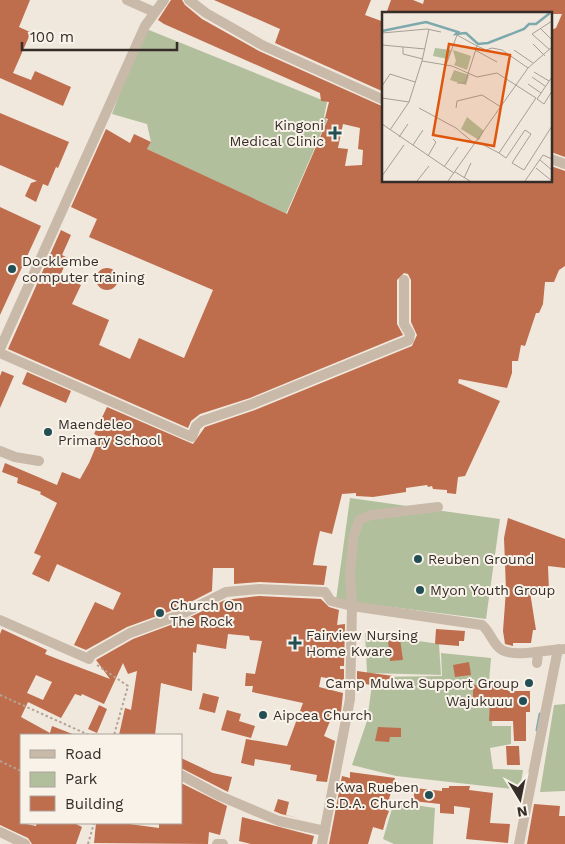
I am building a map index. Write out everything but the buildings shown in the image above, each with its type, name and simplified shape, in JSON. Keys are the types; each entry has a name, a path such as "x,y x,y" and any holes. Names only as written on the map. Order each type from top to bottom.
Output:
{"street":[{"path":"128,0 154,12"},
{"path":"0,349 78,172 146,26 164,0"},
{"path":"190,0 206,13 262,45 382,99"},
{"path":"552,159 565,164"},
{"path":"0,353 192,437 196,426 202,421 252,404 409,340 410,334 404,324 404,280"},
{"path":"0,451 15,457 39,461"},
{"path":"322,844 350,699 352,606 350,574 353,538 359,520 372,515 438,507"},
{"path":"0,620 89,659 91,655 130,633 182,614 226,592 259,589 324,592 331,601 352,606 482,625 501,650 538,658 561,649"},
{"path":"519,844 561,649"},
{"path":"182,777 220,796 279,821 325,831"},
{"path":"0,832 25,844"},
{"path":"217,844 223,844"}],"path":[{"path":"89,659 128,686 114,734"},
{"path":"0,695 87,734"},
{"path":"0,761 20,771"},
{"path":"88,844 94,824"}],"green space":[{"path":"144,28 327,102 324,117 327,120 286,214 147,149 151,142 147,124 112,114"},
{"name":"Reuben Ground","path":"350,498 500,519 486,619 336,600"},
{"path":"365,633 439,644 441,675 367,673"},
{"path":"441,653 491,658 489,682 476,685 476,704 493,705 492,726 511,726 511,744 490,748 493,769 523,770 520,790 396,776 352,765 367,721 373,677 442,676"},
{"path":"565,704 565,791 540,792 554,705"},
{"path":"394,802 435,808 433,844 394,844 383,839"}],"waterway":[{"path":"537,730 540,714"}],"place":[{"name":"Kingoni Medical Clinic","path":"335,133"},
{"name":"Docklembe computer training","path":"12,269"},
{"name":"Maendeleo Primary School","path":"48,432"},
{"name":"Reuben Ground","path":"418,559"},
{"name":"Myon Youth Group","path":"420,590"},
{"name":"Church On The Rock","path":"160,613"},
{"name":"Fairview Nursing Home Kware","path":"295,643"},
{"name":"Camp Mulwa Support Group","path":"529,683"},
{"name":"Wajukuuu","path":"523,701"},
{"name":"Aipcea Church","path":"263,715"},
{"name":"Kwa Rueben S.D.A. Church","path":"429,795"}]}
